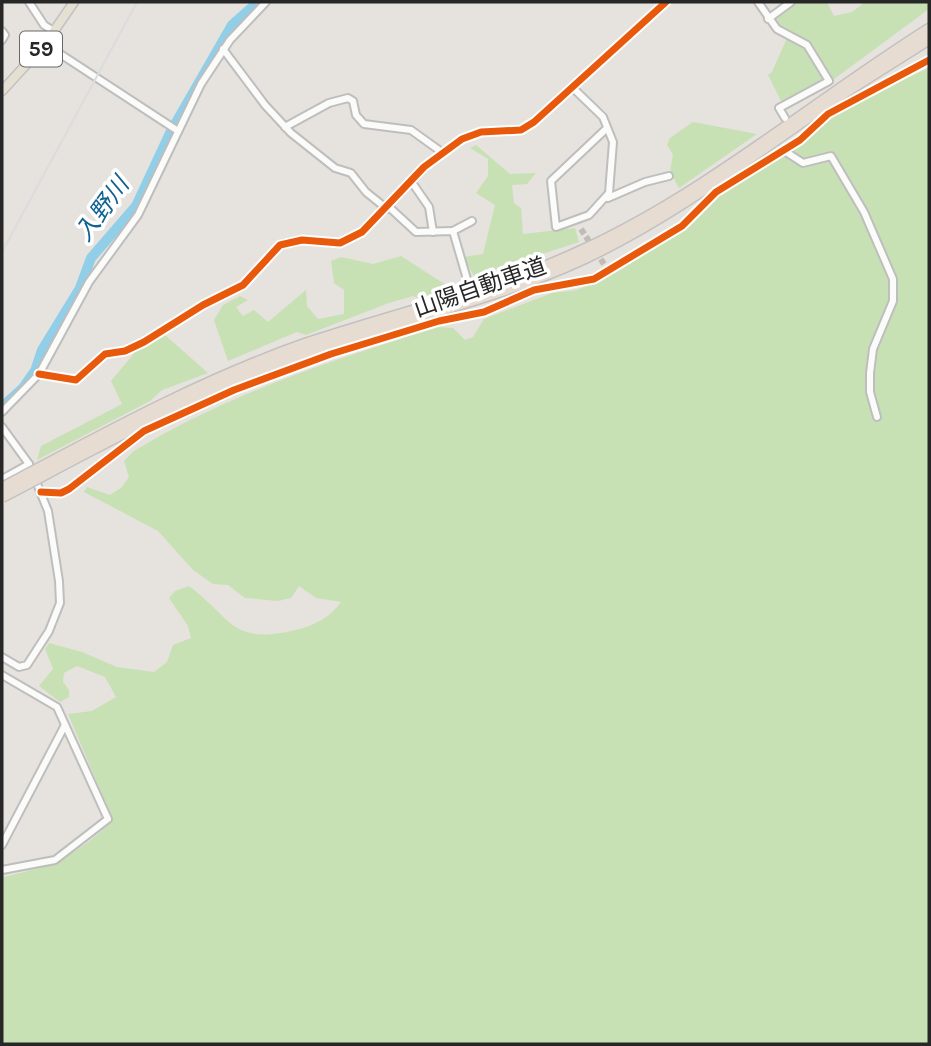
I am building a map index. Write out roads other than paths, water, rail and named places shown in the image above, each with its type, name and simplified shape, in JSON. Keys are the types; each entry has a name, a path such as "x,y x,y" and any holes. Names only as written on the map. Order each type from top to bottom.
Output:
{"highway":[{"name":"山陽自動車道","path":"2,488 141,415 232,373 316,341 504,282 590,247 692,189 929,29"},
{"name":"山陽自動車道","path":"2,497 35,470 235,380 307,352 519,285 623,240 707,189 827,104 929,39"}],"main road":[{"name":"59","path":"2,91 45,44 74,2"}],"street":[{"path":"29,2 44,25 54,32"},
{"path":"2,412 39,374 89,282 138,215 174,129 223,49 266,2"},
{"path":"39,374 76,380 81,378 105,354 125,351 145,342 203,305 243,285 280,245 302,240 345,242 362,232 388,208 411,181 461,139 481,132 521,130 534,122 666,2"},
{"path":"758,2 777,29 807,45 829,81 779,108 785,118"},
{"path":"768,19 791,2"},
{"path":"2,32 5,36 2,40"},
{"path":"45,44 174,129"},
{"path":"223,49 285,127 334,169 351,173 366,192 416,232 453,231 472,221"},
{"path":"41,492 61,493 69,489 144,431 233,390 331,354 515,296 594,279 682,226 716,192 782,150 828,114 929,60"},
{"path":"572,87 598,110 613,142 608,198"},
{"path":"285,127 329,103 348,99 353,101 356,115 364,124 411,130 443,153"},
{"path":"606,129 551,181 555,227 578,220 608,198 645,182 669,176"},
{"path":"782,150 803,163 831,156 864,212 893,279 892,301 873,349 870,373 870,392 877,417"},
{"path":"411,181 429,207 433,232"},
{"path":"578,220 581,229"},
{"path":"453,231 469,286"},
{"path":"604,264 608,272"},
{"path":"2,427 35,470 48,511 60,603 50,631 27,665 19,667 2,657"},
{"path":"2,479 35,470"},
{"path":"2,675 57,707 108,819 55,860 2,870"},
{"path":"2,845 65,725"}],"waterway":[{"name":"入野川","path":"2,407 23,388 35,371 42,350 80,288 91,258 136,206 170,133 232,25 258,2"},
{"name":"入野川","path":"2,404 7,402"}],"tunnel":[{"path":"581,229 604,264"}],"railway":[{"path":"2,252 137,2"}]}
